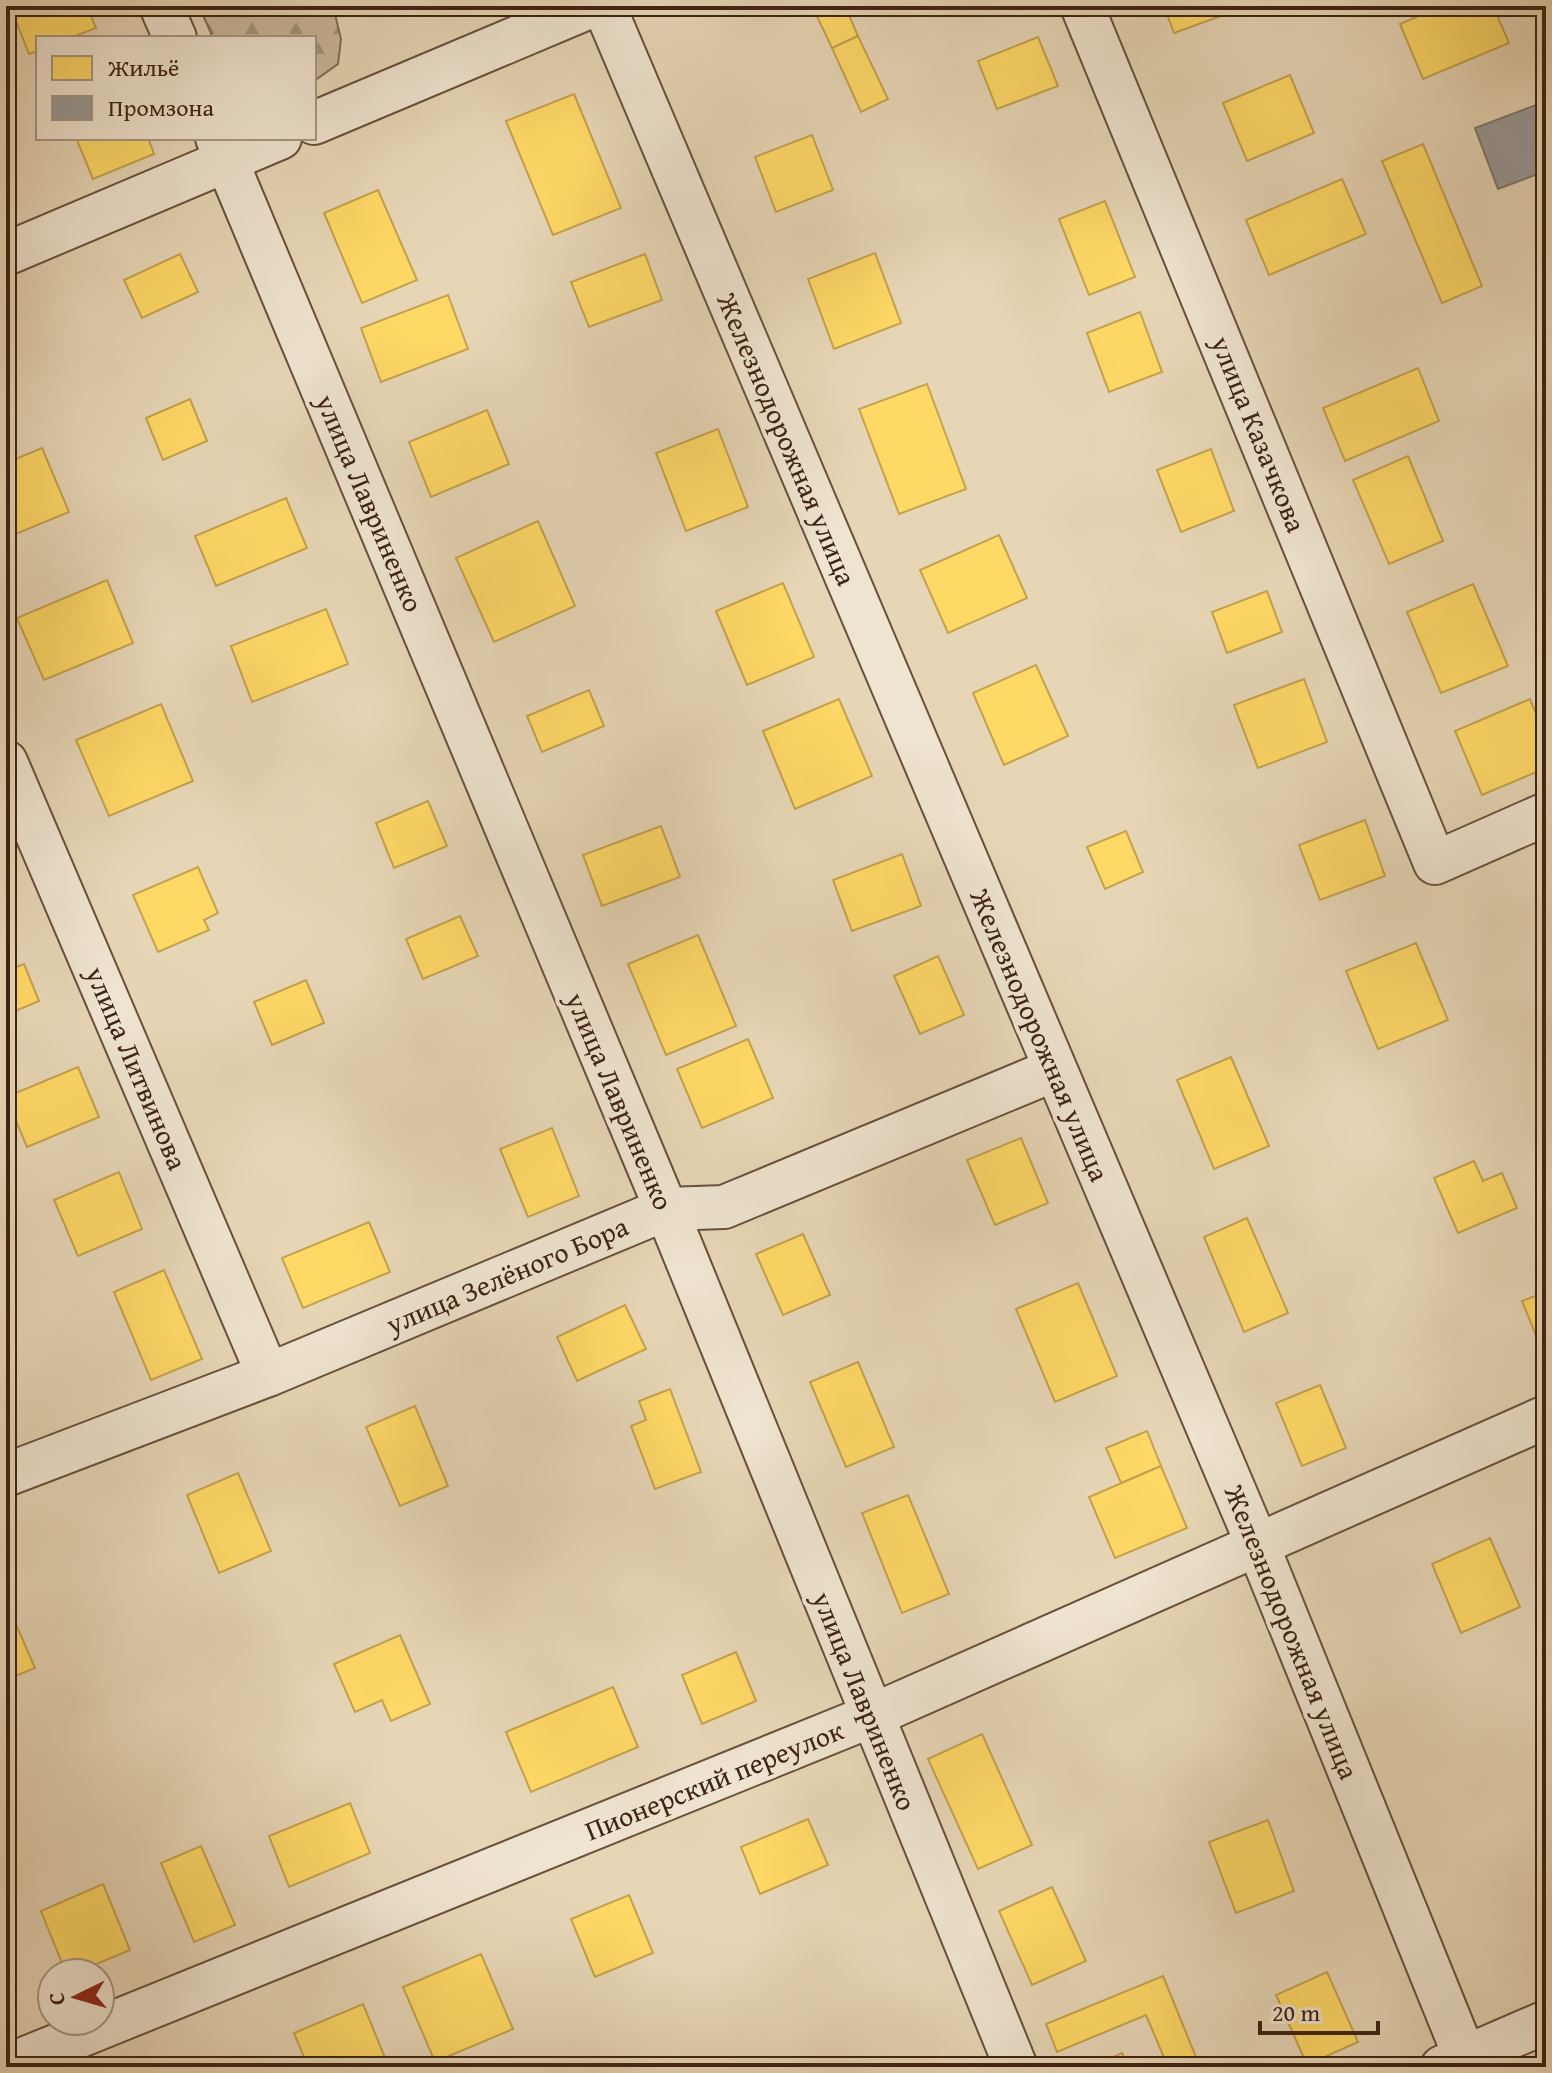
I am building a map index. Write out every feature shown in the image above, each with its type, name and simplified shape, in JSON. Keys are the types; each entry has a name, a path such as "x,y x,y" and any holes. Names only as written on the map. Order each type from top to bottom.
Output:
{"street":[{"path":"161,6 174,36"},
{"path":"316,122 592,6"},
{"name":"Железнодорожная улица","path":"604,6 1258,1546 1459,2064"},
{"name":"улица Казачкова","path":"1082,6 1435,863 1546,814"},
{"path":"6,254 222,149 269,140"},
{"name":"улица Лавриненко","path":"222,149 666,1209 1016,2067"},
{"name":"улица Литвинова","path":"6,762 268,1375"},
{"name":"улица Зелёного Бора","path":"6,1475 268,1375 666,1209 724,1207 1054,1070"},
{"name":"Пионерский переулок","path":"6,2066 871,1716 1546,1417"},
{"path":"1459,2064 1546,2022"}],"green space":[{"path":"199,6 333,6 341,39 338,64 316,80 316,36 212,36"}],"building: Жильё":[{"path":"10,6 87,6 96,28 75,36 36,36 36,52 29,54"},
{"path":"812,6 845,6 858,36 832,48"},
{"path":"1164,6 1217,6 1221,16 1174,33"},
{"path":"1442,6 1493,6 1509,43 1423,79 1400,24"},
{"path":"858,36 888,99 861,112 832,48"},
{"path":"1038,37 1058,86 997,109 978,61"},
{"path":"1290,75 1314,133 1247,161 1223,103"},
{"path":"574,94 621,208 553,235 506,121"},
{"path":"812,135 833,190 776,212 755,157"},
{"path":"77,140 149,140 154,154 93,179"},
{"path":"1423,144 1482,286 1442,303 1382,161"},
{"path":"1342,179 1366,234 1269,275 1246,220"},
{"path":"378,190 417,280 362,303 324,213"},
{"path":"1105,201 1135,277 1089,295 1059,219"},
{"path":"875,253 901,323 834,349 808,279"},
{"path":"180,254 198,292 142,318 124,280"},
{"path":"645,254 662,300 589,327 571,282"},
{"path":"448,295 468,349 381,382 361,328"},
{"path":"1140,312 1162,372 1109,392 1087,333"},
{"path":"1418,368 1439,421 1345,461 1323,408"},
{"path":"927,384 966,489 899,514 859,409"},
{"path":"190,399 207,441 163,460 146,418"},
{"path":"487,410 509,464 431,497 409,442"},
{"path":"718,429 748,507 686,531 656,453"},
{"path":"42,448 69,512 6,538 6,463"},
{"path":"1211,449 1234,511 1181,532 1157,470"},
{"path":"1408,456 1443,541 1389,564 1353,480"},
{"path":"286,498 307,548 216,586 195,536"},
{"path":"538,521 575,606 494,642 456,558"},
{"path":"999,535 1027,598 948,633 920,570"},
{"path":"107,580 133,643 44,680 17,618"},
{"path":"783,583 814,657 747,685 716,611"},
{"path":"1473,584 1508,666 1441,693 1407,612"},
{"path":"1267,591 1282,632 1227,653 1212,612"},
{"path":"326,609 348,664 252,702 231,646"},
{"path":"1036,665 1068,736 1004,765 973,693"},
{"path":"1304,679 1327,742 1258,768 1234,705"},
{"path":"589,690 604,726 542,752 527,716"},
{"path":"839,699 872,776 795,809 763,731"},
{"path":"1530,699 1546,738 1546,768 1482,795 1455,731"},
{"path":"161,704 193,781 109,816 76,740"},
{"path":"428,801 447,846 394,868 376,823"},
{"path":"1365,820 1385,876 1320,900 1299,845"},
{"path":"661,826 680,877 602,906 583,855"},
{"path":"1126,831 1143,872 1105,889 1087,847"},
{"path":"902,854 921,906 852,931 833,880"},
{"path":"198,867 218,913 204,920 209,930 158,952 133,895"},
{"path":"460,916 478,956 423,979 406,939"},
{"path":"698,935 736,1026 666,1055 628,964"},
{"path":"1416,943 1448,1020 1378,1049 1346,971"},
{"path":"938,956 964,1015 920,1034 894,976"},
{"path":"24,964 39,1001 6,1015 6,971"},
{"path":"306,980 324,1023 272,1045 254,1002"},
{"path":"748,1039 773,1098 702,1128 677,1069"},
{"path":"1231,1057 1269,1146 1214,1169 1177,1080"},
{"path":"78,1067 99,1117 27,1147 6,1097"},
{"path":"552,1128 579,1196 528,1217 500,1149"},
{"path":"1021,1138 1048,1203 995,1225 967,1160"},
{"path":"1474,1161 1483,1181 1502,1173 1517,1208 1458,1233 1434,1178"},
{"path":"119,1172 142,1229 78,1256 54,1200"},
{"path":"1247,1218 1288,1313 1244,1332 1204,1237"},
{"path":"369,1222 390,1272 303,1308 282,1258"},
{"path":"803,1234 830,1295 783,1315 756,1254"},
{"path":"164,1270 202,1359 151,1380 114,1292"},
{"path":"1078,1283 1117,1376 1055,1402 1016,1309"},
{"path":"1546,1292 1546,1360 1522,1301"},
{"path":"625,1305 646,1349 577,1381 557,1337"},
{"path":"858,1362 894,1447 846,1467 810,1382"},
{"path":"1320,1385 1346,1448 1302,1466 1276,1403"},
{"path":"670,1389 701,1472 655,1489 631,1426 646,1420 639,1401"},
{"path":"415,1406 448,1486 400,1506 366,1427"},
{"path":"1147,1431 1161,1466 1121,1483 1106,1448"},
{"path":"1161,1466 1187,1528 1115,1558 1089,1497"},
{"path":"238,1473 271,1551 219,1573 187,1495"},
{"path":"908,1495 949,1594 902,1613 862,1513"},
{"path":"1490,1538 1520,1607 1461,1633 1432,1564"},
{"path":"6,1601 35,1668 6,1680"},
{"path":"400,1635 430,1704 391,1721 382,1700 355,1712 334,1664"},
{"path":"736,1652 756,1701 702,1724 682,1675"},
{"path":"613,1687 638,1747 531,1792 506,1732"},
{"path":"982,1734 1032,1845 978,1869 928,1759"},
{"path":"350,1803 370,1853 289,1887 269,1836"},
{"path":"808,1819 828,1865 760,1894 741,1847"},
{"path":"1268,1820 1294,1891 1236,1913 1209,1842"},
{"path":"201,1846 235,1925 194,1942 161,1863"},
{"path":"103,1884 130,1950 113,1957 60,1957 41,1911"},
{"path":"1052,1887 1086,1961 1032,1985 999,1911"},
{"path":"629,1895 653,1953 595,1977 571,1919"},
{"path":"481,1954 513,2029 435,2062 403,1987"},
{"path":"1327,1972 1358,2042 1307,2065 1276,1995"},
{"path":"1163,1976 1200,2067 1168,2067 1146,2015 1057,2052 1046,2024"},
{"path":"363,2004 388,2065 308,2067 294,2033"},
{"path":"1122,2053 1128,2067 1091,2067"}],"building: Промзона":[{"path":"1536,105 1546,131 1546,171 1498,189 1475,128"}]}
